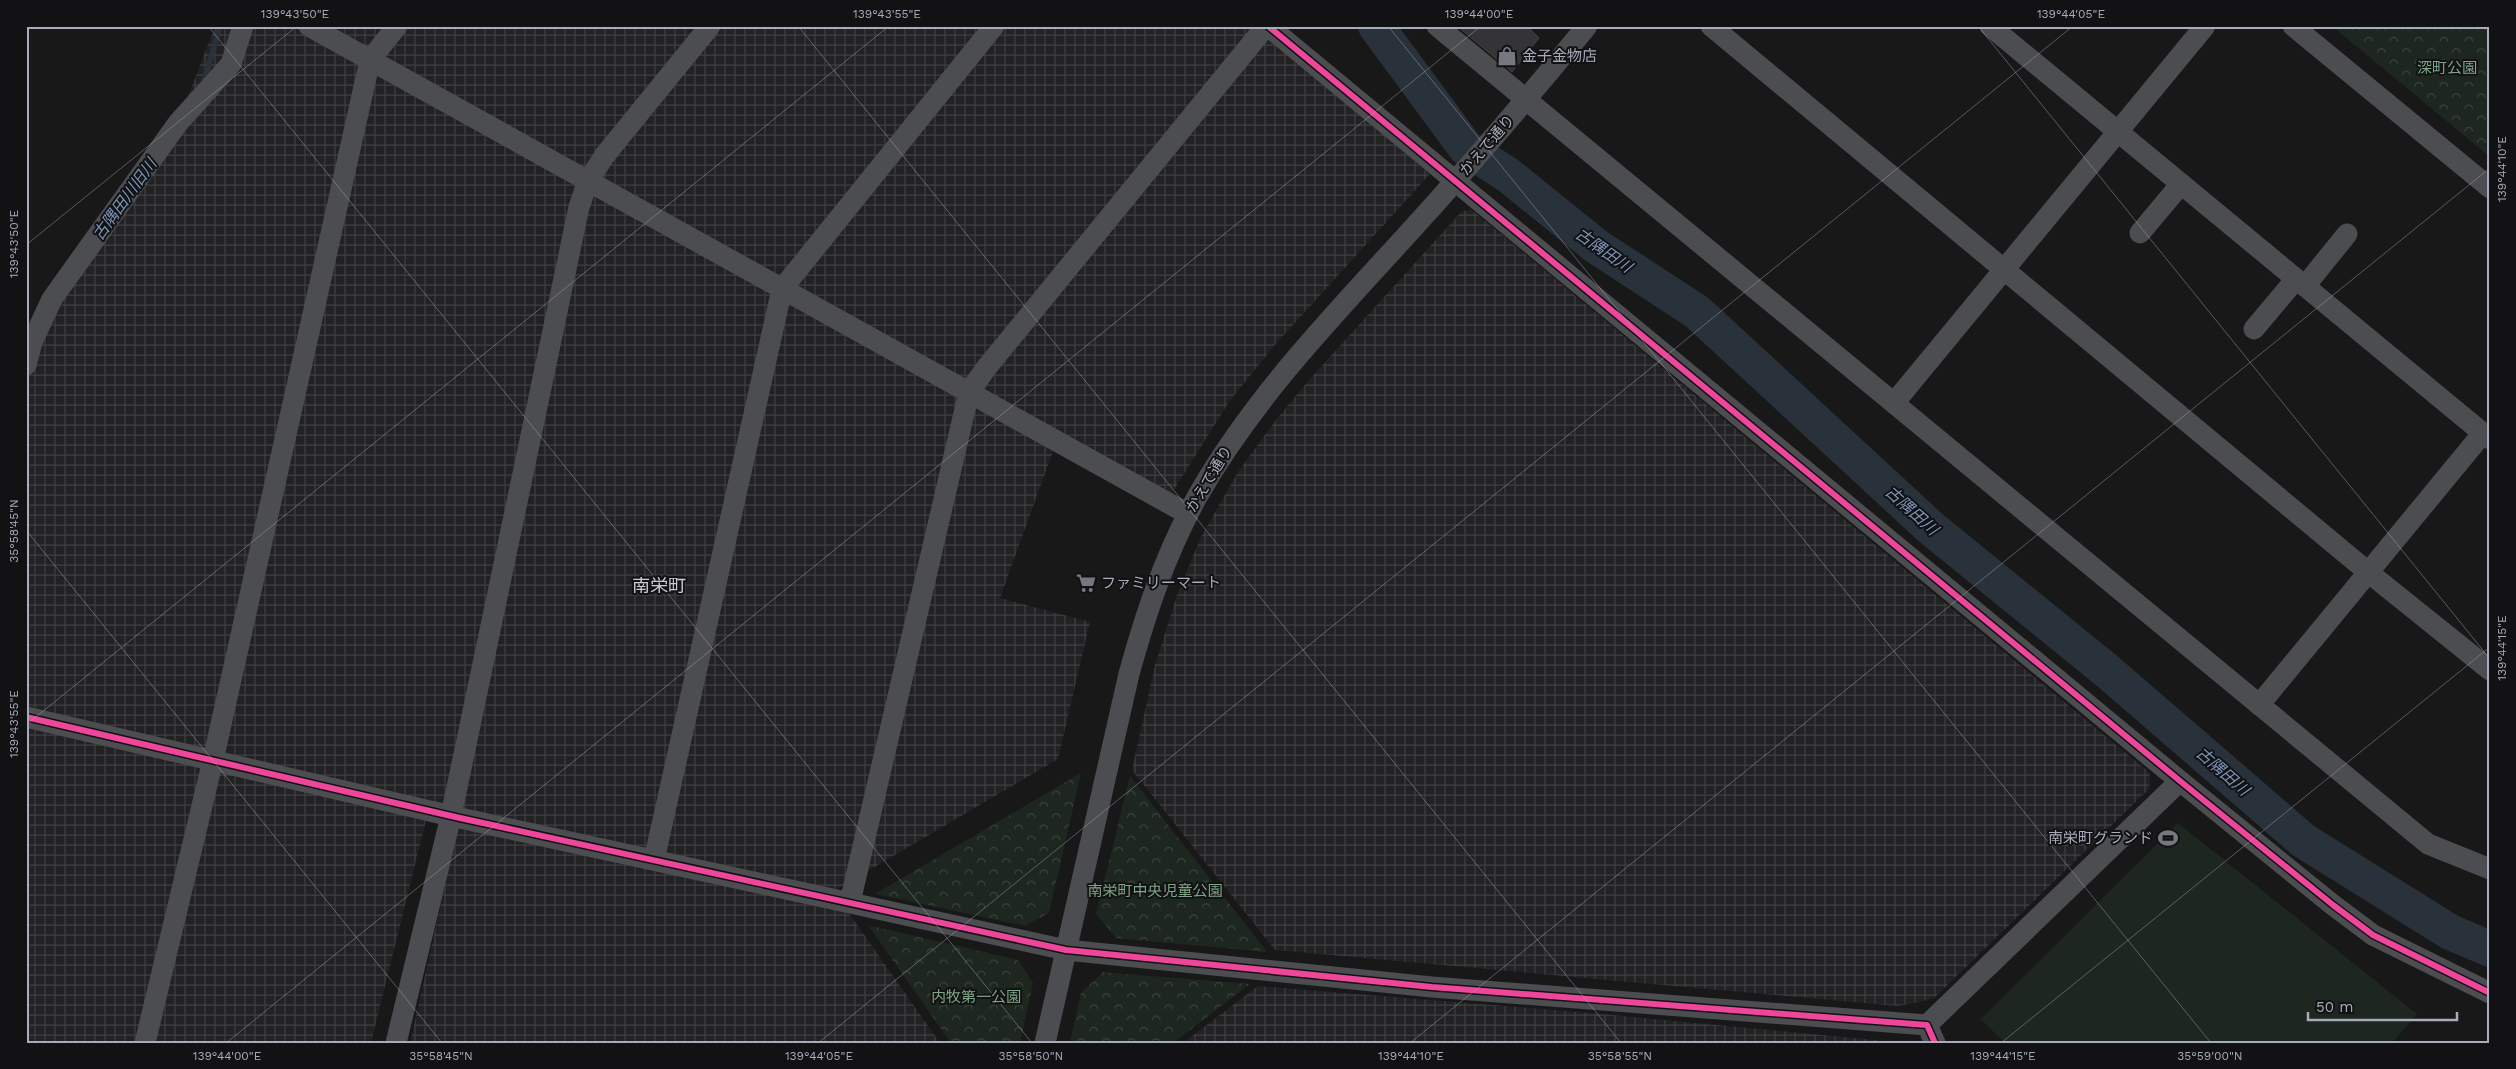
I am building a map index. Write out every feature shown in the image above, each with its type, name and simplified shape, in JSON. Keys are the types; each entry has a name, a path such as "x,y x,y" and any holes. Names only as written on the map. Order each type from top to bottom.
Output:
{"street":[{"path":"26,365 32,342 52,299 178,123 231,64 243,26"},
{"path":"309,26 1188,514"},
{"path":"145,1043 213,760 370,60 397,26"},
{"path":"396,1043 451,816 578,207 588,181 605,155 710,26"},
{"path":"654,860 782,289 994,26"},
{"path":"850,902 968,392 1267,26 1460,176 2180,780 2373,935 2490,993"},
{"path":"1437,26 1523,104 1894,403 2428,844 2490,869"},
{"name":"かえで通り","path":"1045,1043 1128,674 1145,614 1165,563 1188,514 1240,429 1287,369 1523,104 1587,26"},
{"path":"1711,26 2368,572 2490,670"},
{"path":"1990,26 2486,436 2368,572 2259,705"},
{"path":"1894,403 2205,26"},
{"path":"2293,26 2490,188"},
{"path":"2140,233 2181,184"},
{"path":"2254,329 2347,234"},
{"path":"26,717 451,816 1066,950 1931,1034 2180,780"}],"shaded area":[{"path":"215,26 1254,26 1430,174 1274,346 1229,402 1172,493 1060,432 1000,598 1090,622 1058,759 827,895 429,808 371,1043 26,1043 26,360 32,342 178,123"},
{"path":"1472,210 2150,773 2149,789 1933,999 1898,1006 1275,950 1132,770 1155,665 1177,595 1201,537 1238,472 1275,421 1310,379 1462,211"},
{"path":"460,818 844,906 940,1043 410,1043"},
{"path":"1258,986 1591,1013 1906,1043 1183,1043"}],"green space":[{"name":"深町公園","path":"2332,26 2490,26 2490,157"},
{"path":"1081,773 1049,913 1025,926 875,894"},
{"name":"南栄町中央児童公園","path":"1130,776 1267,952 1116,938 1096,914"},
{"path":"2178,823 2417,1014 2392,1043 2005,1043 1981,1019"},
{"name":"内牧第一公園","path":"868,925 1018,960 1033,983 1020,1043 951,1043"},
{"path":"1103,972 1250,984 1173,1043 1070,1043 1081,993"}],"building":[{"name":"金子金物店","path":"1457,26 1527,26 1539,38 1512,72"}],"waterway":[{"name":"古隅田川旧川","path":"204,81 220,26"},
{"name":"古隅田川","path":"1376,26 1466,148 1508,175 1596,246 1697,312 1931,528 2106,670 2304,841 2450,932 2490,949"}],"cycle path":[{"path":"1268,26 2180,781 2333,905 2373,935 2490,993"},
{"path":"26,717 460,818 1066,950 1432,987 1927,1025 1935,1043"}],"place":[{"name":"金子金物店","path":"1507,56"},
{"name":"ファミリーマート","path":"1086,583"},
{"name":"南栄町グランド","path":"2168,838"}],"district":[{"name":"南栄町","path":"659,586"}]}
